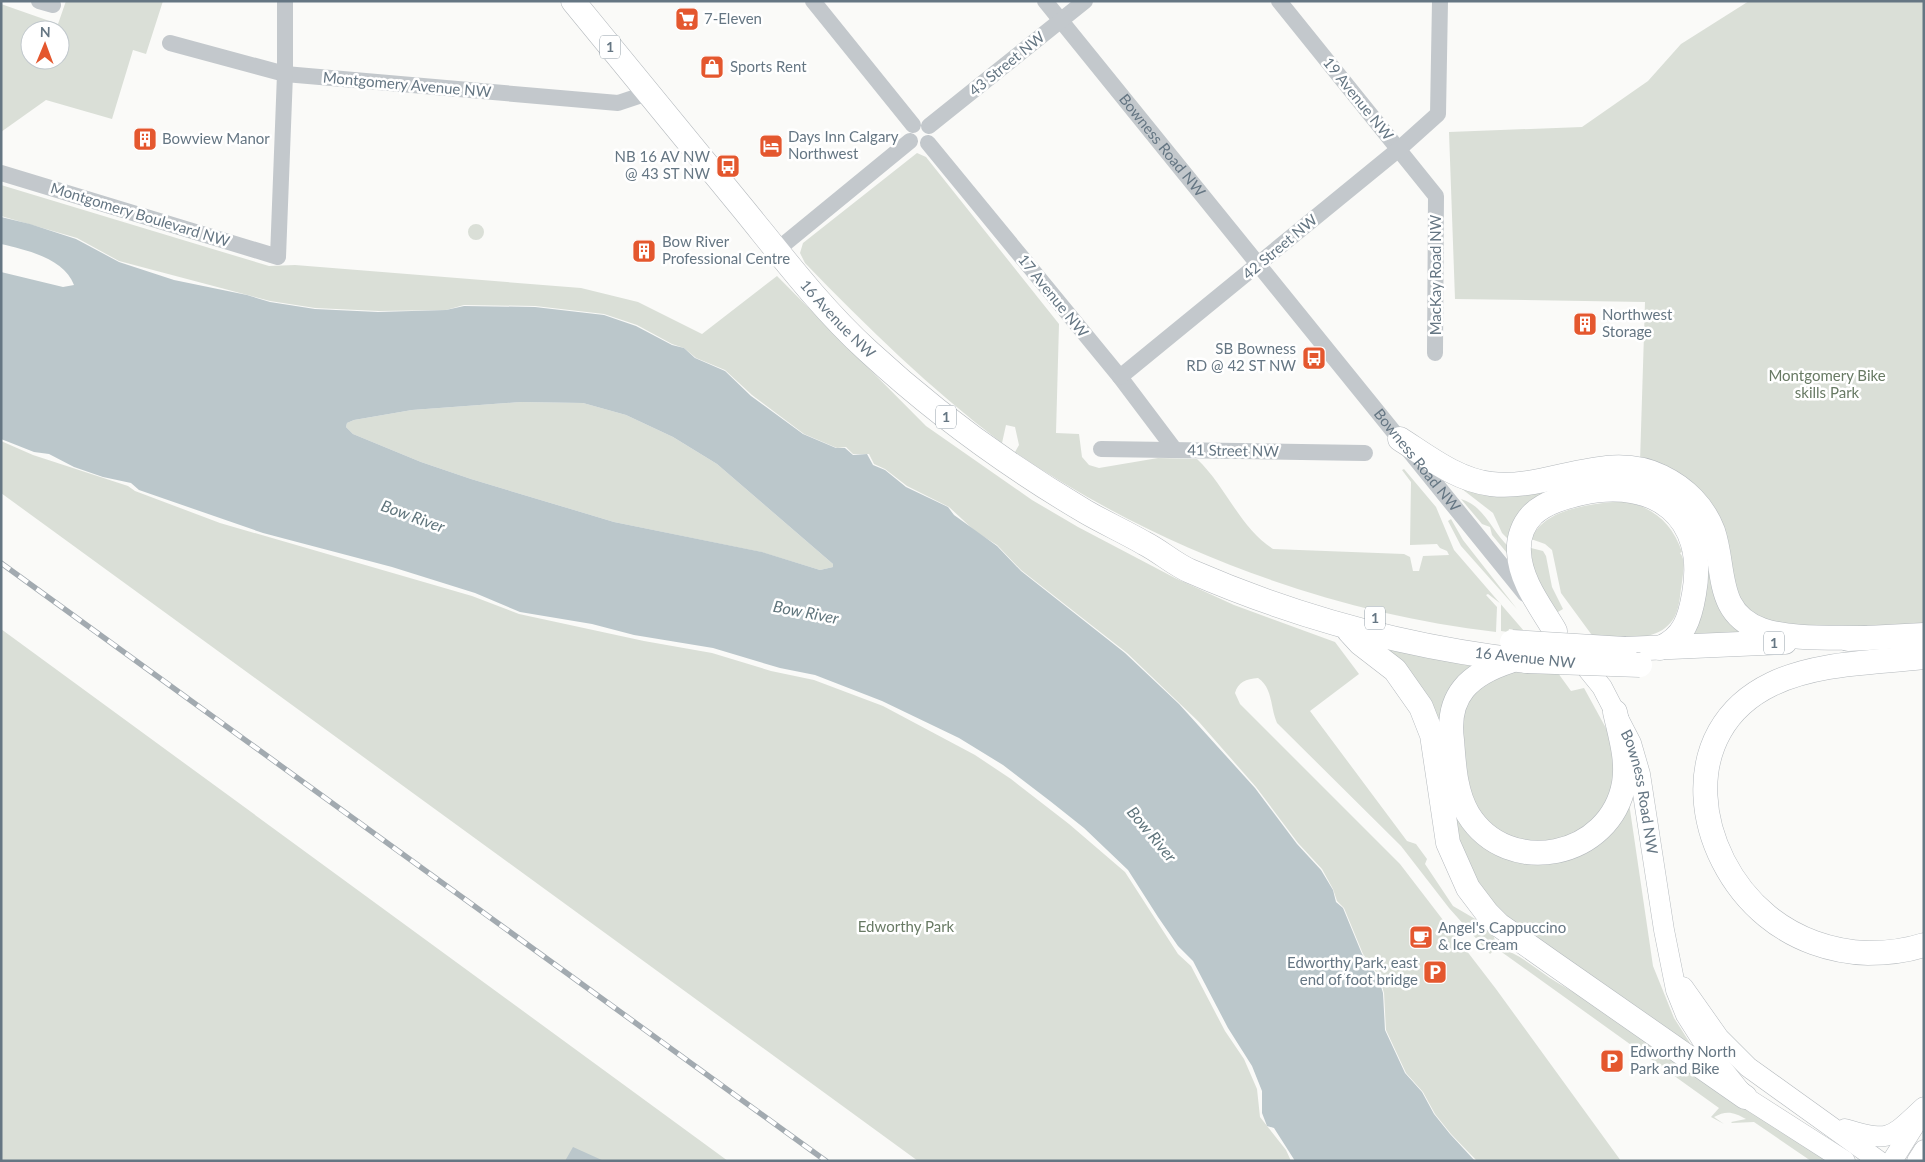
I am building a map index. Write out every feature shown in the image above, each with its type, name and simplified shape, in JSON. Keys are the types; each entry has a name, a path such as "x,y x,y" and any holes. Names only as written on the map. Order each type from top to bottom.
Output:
{"highway":[{"name":"16 Avenue NW","path":"579,4 648,93 810,291 867,350 944,416 1037,482 1088,513 1147,544 1187,570 1291,610 1346,627 1403,641 1518,654 1633,657 1924,652"},
{"path":"1400,439 1463,476 1492,484 1514,484 1614,467 1636,468 1659,475 1684,491 1705,516 1715,539 1724,592 1732,607 1744,619 1754,626 1770,632 1864,638"},
{"path":"1555,631 1526,581 1521,568 1519,550 1524,526 1542,508 1566,497 1604,490 1630,490 1657,499 1674,512 1688,531 1694,550 1695,584 1687,621 1677,638 1660,648"},
{"name":"16 Avenue NW","path":"1147,544 1189,554 1254,582 1351,612 1425,629 1518,654"},
{"path":"1346,627 1360,643 1395,670 1421,707 1432,735 1448,843 1468,888 1487,913 1499,925 1745,1097"},
{"name":"16 Avenue NW","path":"1633,657 1660,648 1924,636"},
{"path":"1518,654 1485,669 1471,679 1457,697 1450,723 1456,779 1463,804 1476,825 1500,844 1529,854 1552,853 1574,846 1602,826 1618,801 1625,774 1624,751 1615,712"},
{"path":"1924,657 1804,672 1771,685 1749,698 1725,722 1713,746 1705,780 1709,825 1721,858 1740,888 1767,916 1802,938 1838,950 1879,953 1924,945"}],"main road":[{"name":"Bowness Road NW","path":"1555,631 1602,687 1631,743 1640,774 1664,930 1676,990 1686,1015 1712,1056 1745,1097 1838,1158"},
{"name":"Bowness Road NW","path":"1673,974 1719,1038 1748,1067 1879,1161"},
{"path":"1830,1124 1875,1138 1883,1137 1897,1132 1924,1109"},
{"path":"1892,1161 1924,1109"},
{"path":"1917,1161 1924,1150"}],"street":[{"path":"285,1 285,74"},
{"path":"813,1 931,137 928,143 917,146 910,141 908,131 921,126"},
{"name":"Bowness Road NW","path":"1045,1 1555,631"},
{"name":"43 Street NW","path":"921,126 1085,1"},
{"name":"19 Avenue NW","path":"1279,1 1436,196"},
{"name":"42 Street NW","path":"1120,377 1399,149 1438,114 1440,1"},
{"name":"Montgomery Avenue NW","path":"170,43 285,74 618,103 648,93"},
{"name":"Montgomery Boulevard NW","path":"1,173 278,257 285,74"},
{"path":"777,250 910,141"},
{"name":"17 Avenue NW","path":"928,143 1120,377 1175,450"},
{"name":"MacKay Road NW","path":"1435,353 1436,196"},
{"name":"41 Street NW","path":"1102,449 1365,453"}],"green space":[{"path":"66,1 163,1 146,54 133,50 112,119 46,100 1,132 1,4 47,20 20,20 20,70 70,70 70,20 59,20"},
{"name":"Montgomery Bike skills Park","path":"1749,1 1924,1 1924,624 1786,628 1754,618 1640,462 1645,302 1455,299 1449,132 1582,127 1648,81 1681,44"},
{"path":"917,153 926,157 1059,324 1056,433 1079,434 1082,457 1089,465 1099,468 1158,458 1197,459 1207,469 1251,530 1273,549 1404,554 1410,557 1413,571 1419,571 1423,556 1449,555 1447,551 1440,548 1437,544 1410,545 1411,482 1402,470 1404,469 1436,507 1454,550 1500,603 1488,594 1486,595 1497,607 1496,632 1432,622 1369,609 1306,592 1184,546 1126,518 1069,486 1015,452 1019,445 1015,427 1006,425 1002,443 975,422 924,379 852,311 805,263 800,253 803,243"},
{"path":"1,185 269,266 295,265 581,288 638,302 702,334 777,276 926,426 1032,500 1078,527 1175,578 1234,605 1335,642 1359,674 1310,711 1407,841 1416,844 1427,859 1425,864 1453,906 1489,927 1499,948 1522,958 1551,979 1627,1025 1827,1161 1811,1161 1754,1122 1732,1123 1746,1119 1738,1115 1726,1113 1714,1117 1724,1124 1711,1117 1719,1108 1496,948 1490,954 1449,908 1401,846 1277,723 1269,692 1263,682 1258,678 1243,682 1238,686 1235,693 1240,704 1400,864 1496,989 1621,1161 1477,1161 1451,1134 1435,1114 1423,1092 1406,1073 1386,1030 1384,993 1379,976 1363,954 1344,908 1337,901 1322,869 1298,843 1256,787 1199,722 1127,653 1021,570 997,545 976,532 949,507 907,486 885,469 874,464 869,454 853,454 846,447 837,448 804,434 752,395 725,370 696,358 684,348 672,344 637,325 604,314 535,306 464,305 446,310 379,311 315,308 270,301 119,261 77,238 1,216"},
{"path":"473,224 479,224 484,229 482,238 473,240 468,235 468,229"},
{"path":"521,402 583,403 626,415 673,437 717,464 833,564 833,567 820,570 761,552 614,522 421,462 353,434 346,427 347,423 354,420 412,410"},
{"name":"Edworthy Park","path":"1,441 33,455 128,486 135,491 220,523 472,596 519,614 644,641 712,653 771,671 814,680 883,706 975,755 1011,779 1069,824 1125,872 1178,954 1191,966 1225,1031 1244,1059 1257,1089 1260,1117 1286,1150 1291,1161 918,1161 1,493"},
{"path":"1575,482 1507,538 1502,533 1493,513 1462,489"},
{"path":"1461,499 1469,502 1482,513 1509,547 1507,553 1492,535 1490,527 1482,524"},
{"path":"1620,501 1641,506 1651,511 1666,524 1678,541 1684,562 1679,604 1677,612 1669,625 1650,635 1639,638 1594,638 1561,593 1552,550 1545,544 1531,539 1536,530 1551,517 1571,509"},
{"path":"1451,519 1463,540 1517,609 1461,546 1448,521"},
{"path":"1531,548 1543,551 1546,556 1552,587 1563,609 1558,612 1537,586 1527,557"},
{"path":"1707,555 1746,633 1693,636 1707,579"},
{"path":"1501,604 1524,631 1509,629 1508,632 1501,631"},
{"path":"1,629 728,1161 1,1161"},
{"path":"1384,647 1475,664 1442,725"},
{"path":"1516,669 1558,673 1571,691 1584,688 1607,730 1614,753 1614,788 1596,821 1567,841 1510,841 1471,807 1458,722 1476,686"},
{"path":"1447,781 1524,861 1629,803 1653,966 1674,1018 1697,1054 1508,922 1464,864"}],"water":[{"name":"Bow River","path":"1,217 76,239 119,262 174,280 247,295 270,302 315,309 378,312 446,310 464,306 535,307 604,315 636,326 672,345 684,348 695,358 725,371 751,396 803,434 836,448 845,448 853,455 867,454 873,465 885,470 906,487 948,507 954,515 997,546 1021,571 1125,653 1179,704 1255,788 1297,844 1321,870 1333,890 1336,902 1343,908 1362,954 1378,977 1383,993 1385,1030 1405,1073 1422,1092 1434,1114 1475,1161 1295,1161 1274,1128 1267,1126 1262,1113 1262,1091 1252,1066 1228,1028 1193,961 1178,946 1128,870 1084,828 1050,801 1003,765 959,738 882,701 815,675 780,668 713,648 634,635 592,624 520,612 475,593 392,567 263,533 139,490 131,483 103,477 74,467 49,454 34,452 1,439 1,272 63,287 74,285 62,268 53,262 32,252 1,244","holes":["521,402 583,403 626,415 673,437 717,464 833,564 833,567 820,570 762,552 614,522 421,462 353,434 346,427 347,423 354,420 412,410"]},
{"path":"573,1147 604,1161 565,1161"}],"railway":[{"path":"1,563 826,1161"}],"place":[{"name":"7-Eleven","path":"687,19"},
{"name":"Sports Rent","path":"712,67"},
{"name":"Bowview Manor","path":"145,139"},
{"name":"Days Inn Calgary Northwest","path":"771,146"},
{"name":"NB 16 AV NW @ 43 ST NW","path":"728,166"},
{"name":"Bow River Professional Centre","path":"644,251"},
{"name":"Northwest Storage","path":"1585,324"},
{"name":"SB Bowness RD @ 42 ST NW","path":"1314,358"},
{"name":"Angel's Cappuccino & Ice Cream","path":"1421,937"},
{"name":"Edworthy Park, east end of foot bridge","path":"1435,972"},
{"name":"Edworthy North Park and Bike","path":"1612,1061"}]}
